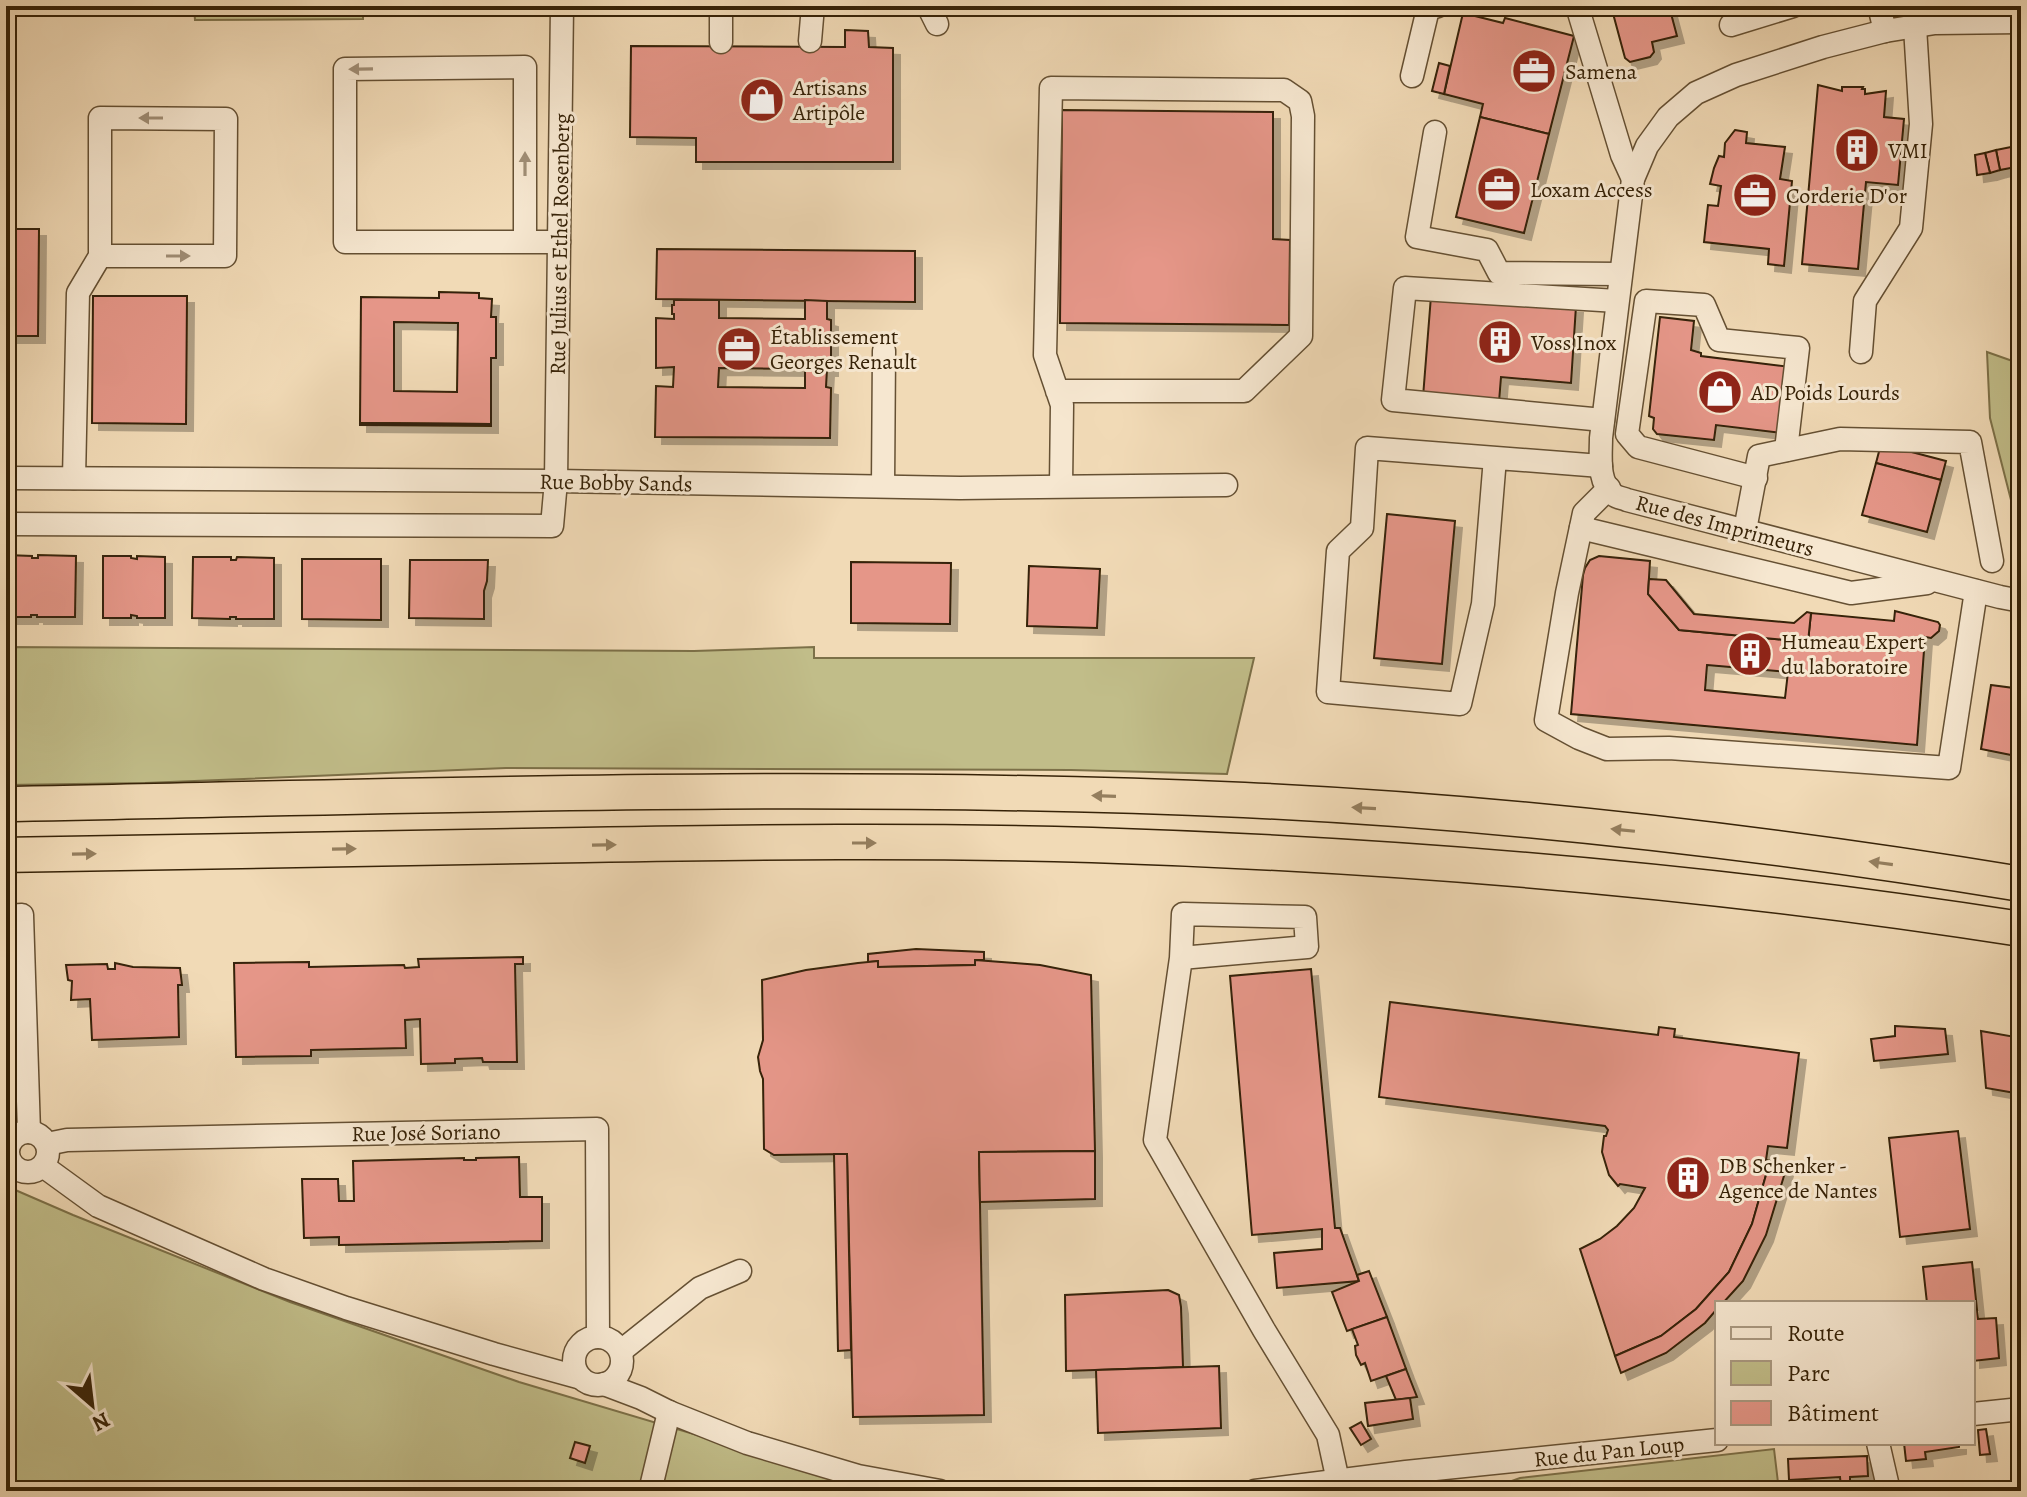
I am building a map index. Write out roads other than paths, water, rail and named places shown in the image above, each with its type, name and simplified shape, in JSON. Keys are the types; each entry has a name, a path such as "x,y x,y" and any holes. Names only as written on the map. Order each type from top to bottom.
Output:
{"highway":[{"path":"6,804 743,792 1070,794 1246,800 1589,826 1788,850 2021,884"},
{"path":"6,855 782,843 1089,845 1342,856 1609,877 1839,903 2021,929"}],"street":[{"name":"Rue Julius et Ethel Rosenberg","path":"6,524 552,526 556,481 562,6"},
{"path":"721,6 721,42"},
{"path":"810,41 813,6"},
{"path":"1412,76 1428,9 1438,6"},
{"path":"1577,6 1622,155 1633,179"},
{"path":"1731,25 1793,6"},
{"path":"1879,6 1885,31"},
{"name":"Rue des Imprimeurs","path":"2021,22 1935,23 1885,31 1823,47 1750,70 1696,93 1668,117 1647,146 1633,179 1603,420 1601,466 1605,482 1614,495 1627,500 2021,601"},
{"path":"1861,352 1865,301 1911,228 1921,124 1915,27"},
{"path":"525,242 525,67 345,69 345,242 525,242 559,242"},
{"path":"1057,391 1244,391 1301,336 1303,116 1300,101 1284,90 1051,88 1045,355 1057,391 1062,405 1061,486"},
{"path":"74,478 78,293 100,256 100,118 226,119 225,256 100,256"},
{"path":"1435,132 1417,237 1487,250 1499,273 1620,274"},
{"path":"1603,420 1393,400 1405,288 1617,301"},
{"path":"1756,478 1638,447 1627,434 1646,301 1704,305 1719,340 1798,348 1786,450"},
{"path":"883,486 884,351"},
{"path":"1745,530 1759,456 1840,439 1970,442 1992,561"},
{"path":"1495,458 1483,604 1460,704 1328,692 1338,551 1362,528 1367,448 1601,466"},
{"name":"Rue Bobby Sands","path":"6,478 883,486 1226,485"},
{"path":"1609,488 1584,513 1546,720 1607,749 1669,748 1949,768 1976,591"},
{"path":"1581,528 1851,593 1940,581"},
{"path":"1181,958 1307,947 1305,917 1183,914 1181,958 1155,1140 1328,1435 1338,1481"},
{"path":"6,916 22,915 40,1148 38,1171 25,1173 13,1167 7,1155 16,1136 40,1148 98,1206 264,1279 346,1308 581,1378 590,1384 604,1384 747,1443 858,1476 940,1491"},
{"name":"Rue José Soriano","path":"40,1148 67,1140 597,1129 598,1337"},
{"path":"604,1384 622,1369 622,1356 700,1288 740,1271"},
{"path":"494,1354 557,1356 598,1337 610,1341 669,1412"},
{"path":"577,1349 573,1364 581,1378"},
{"path":"1975,1414 2021,1409"},
{"path":"650,1491 669,1412"},
{"name":"Rue du Pan Loup","path":"1255,1491 1715,1440"},
{"path":"1878,1445 1889,1491"}],"place":[{"name":"Samena","path":"1534,71"},
{"name":"Artisans Artipôle","path":"762,100"},
{"name":"VMI","path":"1857,150"},
{"name":"Loxam Access","path":"1499,189"},
{"name":"Corderie D'or","path":"1755,195"},
{"name":"Voss Inox","path":"1500,342"},
{"name":"Établissement Georges Renault","path":"739,349"},
{"name":"AD Poids Lourds","path":"1720,392"},
{"name":"Humeau Expert du laboratoire","path":"1750,654"},
{"name":"DB Schenker - Agence de Nantes","path":"1688,1178"}]}
